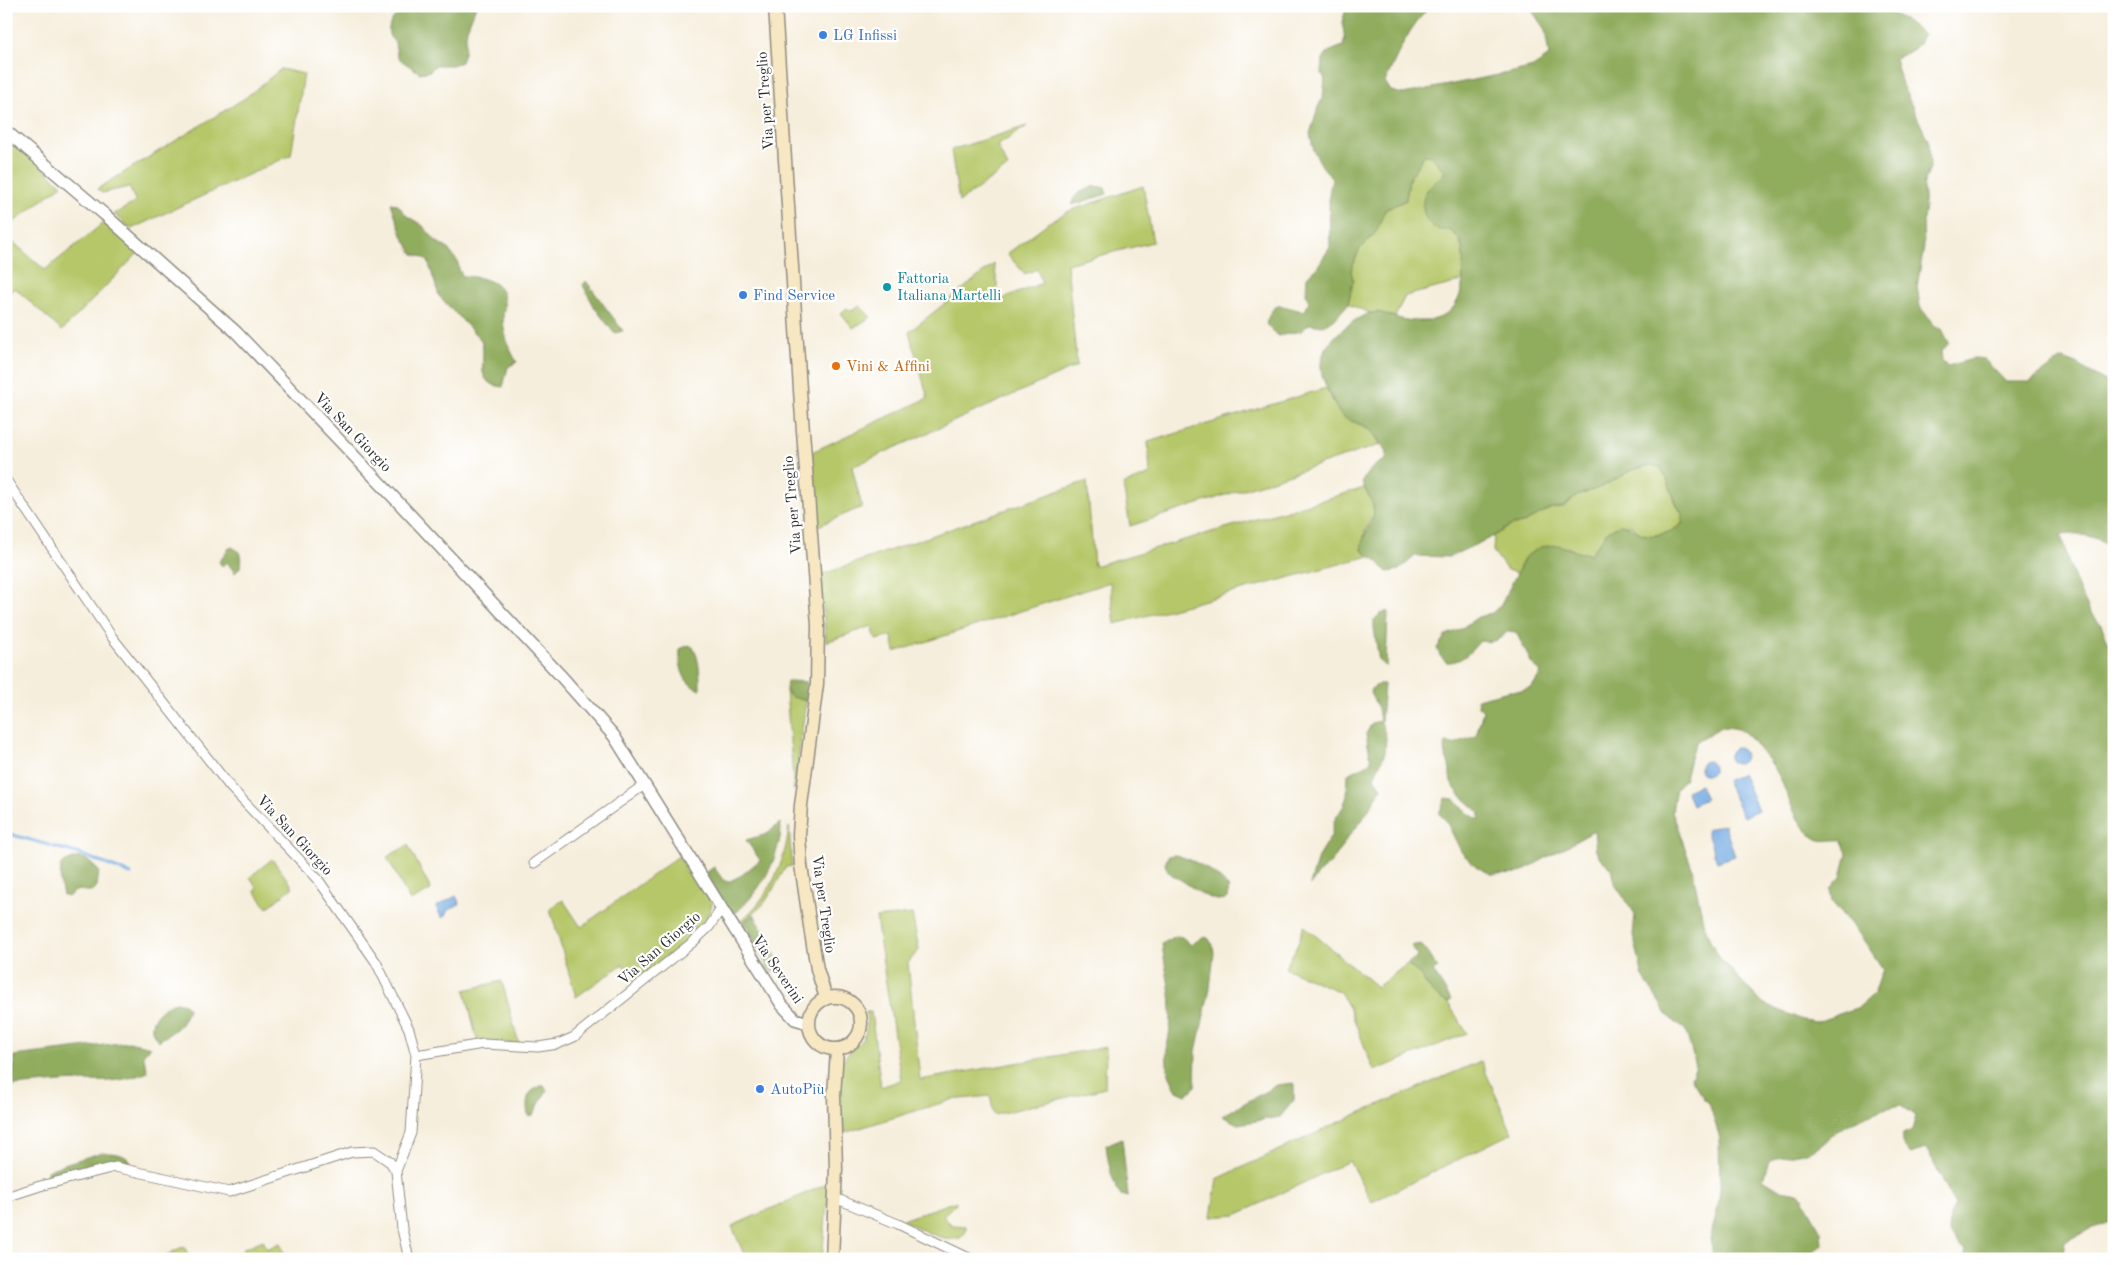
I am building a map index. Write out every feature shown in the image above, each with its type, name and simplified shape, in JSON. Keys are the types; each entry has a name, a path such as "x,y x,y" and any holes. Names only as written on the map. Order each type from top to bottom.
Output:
{"main road":[{"name":"Via per Treglio","path":"775,6 801,405 818,625 817,684 801,805 800,842 811,933 817,968 826,998"},
{"path":"826,998 842,998 856,1007 860,1014 860,1030 857,1037 852,1044 837,1050 824,1048 814,1040 808,1023 812,1010 820,1001 826,998"},
{"path":"832,1259 837,1158 834,1096 837,1050"}],"street":[{"name":"Via San Giorgio","path":"6,131 236,332 560,675 614,736 730,924"},
{"name":"Via San Giorgio","path":"6,480 112,637 231,788 317,878 376,962 409,1028 416,1055 411,1134 396,1171"},
{"path":"534,863 644,785"},
{"name":"Via San Giorgio","path":"416,1055 483,1044 538,1047 558,1044 574,1037 693,942 708,927 721,909"},
{"name":"Via Severini","path":"730,924 788,1014 795,1019 808,1023"},
{"path":"6,1197 114,1167 229,1192 352,1152 374,1151 390,1162 396,1171 402,1229 409,1259"},
{"path":"836,1198 898,1224 971,1259"}],"green space":[{"path":"430,6 476,6 467,29 461,62 452,65 436,65 430,71 420,73 397,56 395,42 390,36 389,28 393,19 401,12 408,10 422,11"},
{"path":"1347,6 1431,6 1410,32 1385,82 1391,91 1403,94 1533,67 1549,56 1545,30 1529,6 1871,6 1899,17 1923,35 1916,47 1895,58 1902,85 1929,142 1930,168 1923,186 1925,207 1923,220 1924,247 1917,286 1920,307 1934,325 1942,329 1949,343 1941,352 1942,360 1948,366 1976,358 1984,359 2006,382 2030,382 2062,359 2076,364 2114,386 2114,548 2089,536 2061,535 2068,561 2080,592 2090,612 2101,625 2114,654 2114,1221 2087,1230 2065,1242 2062,1259 2049,1259 2047,1256 2039,1256 2028,1259 1964,1259 1966,1250 1949,1233 1950,1216 1955,1205 1926,1148 1911,1154 1903,1145 1903,1134 1912,1130 1916,1116 1901,1105 1877,1112 1850,1124 1814,1149 1769,1161 1763,1179 1781,1190 1798,1193 1803,1197 1821,1232 1822,1245 1803,1259 1714,1259 1710,1239 1718,1208 1720,1189 1719,1135 1709,1103 1704,1099 1691,1078 1696,1066 1685,1029 1674,1022 1666,1013 1642,975 1633,935 1635,914 1614,883 1611,868 1600,858 1596,851 1594,831 1519,873 1491,874 1477,867 1462,853 1445,819 1439,814 1445,798 1454,799 1468,813 1479,820 1480,813 1453,786 1450,779 1449,765 1444,752 1446,743 1453,744 1476,736 1483,711 1478,706 1477,699 1509,691 1521,691 1532,687 1541,673 1532,664 1516,632 1508,631 1502,637 1488,642 1480,641 1461,659 1452,662 1446,662 1440,656 1437,648 1446,635 1459,630 1478,617 1492,613 1501,605 1525,557 1540,547 1559,545 1577,552 1590,554 1608,531 1621,524 1637,532 1653,536 1674,530 1682,524 1683,515 1660,467 1650,465 1635,469 1601,487 1577,496 1563,507 1552,508 1526,522 1510,526 1494,536 1449,557 1415,556 1399,570 1387,572 1378,562 1362,550 1363,540 1374,512 1373,504 1362,482 1372,468 1386,460 1387,451 1371,430 1347,419 1340,413 1323,379 1322,358 1329,344 1342,330 1356,319 1371,313 1383,313 1414,321 1436,319 1445,315 1458,300 1463,275 1463,253 1461,241 1450,230 1440,230 1427,221 1423,210 1423,199 1430,187 1445,172 1432,156 1424,155 1409,179 1406,200 1385,210 1376,232 1359,250 1351,270 1353,281 1348,304 1334,320 1323,326 1309,324 1301,331 1279,336 1266,324 1269,315 1276,307 1281,306 1305,311 1309,302 1306,294 1307,277 1318,266 1330,247 1329,195 1332,178 1322,166 1314,151 1310,134 1323,97 1325,80 1322,73 1323,60 1328,52 1343,46 1345,38 1342,22","holes":["1721,727 1728,727 1747,734 1770,761 1795,814 1807,831 1815,838 1821,840 1841,840 1847,853 1841,877 1830,889 1832,902 1860,935 1883,969 1874,994 1859,1007 1817,1022 1803,1020 1763,1004 1720,958 1711,943 1703,921 1692,868 1672,811 1676,788 1685,779 1691,754 1697,741"]},
{"path":"281,69 304,74 291,155 131,229 114,214 136,202 129,187 102,193 97,189 245,98"},
{"path":"1027,126 997,146 1008,167 959,202 951,150"},
{"path":"6,136 62,185 6,228"},
{"path":"1424,155 1432,156 1445,172 1427,190 1444,229 1451,231 1460,242 1464,266 1463,281 1405,296 1395,317 1378,312 1370,313 1348,304 1353,281 1351,271 1359,250 1376,232 1385,210 1406,200 1409,179"},
{"path":"1096,186 1105,188 1107,194 1072,205 1077,195"},
{"path":"1143,186 1153,242 1067,264 1077,366 852,467 862,507 818,526 812,452 928,398 909,332 994,264 998,290 995,291 997,301 1042,283 1037,269 1025,274 1007,254 1049,222 1069,211"},
{"path":"391,203 397,204 407,216 422,225 436,241 447,248 458,262 459,270 463,276 477,277 490,281 500,289 504,304 503,323 505,335 517,362 508,367 503,387 493,385 487,380 483,369 483,347 481,340 439,296 428,261 423,257 413,254 402,235"},
{"path":"106,221 140,251 62,331 15,288 6,295 6,236 45,270"},
{"path":"586,281 623,331 614,333 595,308 583,285"},
{"path":"860,306 871,317 853,328 841,313 847,308 851,311"},
{"path":"1326,388 1340,414 1369,429 1380,445 1130,526 1123,485 1150,474 1148,442"},
{"path":"1650,465 1660,467 1667,479 1676,504 1683,515 1682,524 1674,530 1659,535 1648,535 1640,533 1630,525 1608,531 1590,554 1577,552 1568,547 1525,557 1517,573 1507,570 1493,551 1494,536 1510,526 1526,522 1552,508 1563,507 1577,496 1601,487 1635,469"},
{"path":"1087,481 1094,566 1364,488 1372,501 1374,514 1365,531 1362,550 1370,556 1115,624 1110,582 895,652 892,636 876,640 872,626 826,642 820,575"},
{"path":"232,547 240,552 241,558 240,566 235,573 227,562 222,566 219,562 228,549"},
{"path":"1388,611 1386,667 1379,661 1374,620 1379,615"},
{"path":"689,645 694,648 697,658 700,690 685,679 681,667 680,649"},
{"path":"787,681 807,682 806,700 791,697 786,690"},
{"path":"1379,684 1384,684 1381,722 1386,737 1385,753 1374,777 1382,788 1361,822 1347,838 1332,862 1321,871 1310,885 1318,857 1331,836 1334,821 1343,807 1347,796 1348,774 1365,766 1371,760 1366,734 1372,723 1380,721 1378,708 1370,693 1371,689"},
{"path":"786,690 787,693 801,700 806,700 794,791"},
{"path":"780,823 781,832 778,846 767,874 751,897 737,912 732,914 726,912 703,875 714,867 723,880 728,882 742,875 760,860 746,840 767,834"},
{"path":"789,827 792,866 786,867 765,902 745,921 747,927 741,921 760,901 774,879 784,854"},
{"path":"408,845 431,890 410,901 387,857"},
{"path":"683,853 712,902 710,912 703,923 681,945 635,982 623,964 576,997 550,909 563,900 581,927"},
{"path":"1175,855 1198,863 1218,877 1229,888 1227,898 1223,901 1205,896 1171,874 1165,864 1168,856"},
{"path":"78,857 86,859 99,871 97,886 93,891 77,891 68,897 63,895 60,882 61,864"},
{"path":"272,859 293,887 267,908 255,891 257,888 250,877"},
{"path":"754,914 778,960 778,970 768,972 763,957 750,935 745,921"},
{"path":"912,914 919,950 908,963 920,1080 1106,1047 1105,1088 994,1115 990,1096 951,1100 844,1133 838,1092 838,1071 847,1055 862,1040 867,1024 866,1012 871,1012 881,1087 901,1080 876,918"},
{"path":"1304,926 1377,987 1407,964 1420,974 1423,981 1439,998 1448,1003 1467,1033 1374,1071 1350,1009 1340,992 1285,968 1297,946"},
{"path":"1176,936 1182,937 1191,945 1203,937 1208,938 1213,945 1214,953 1210,988 1196,1051 1195,1087 1186,1095 1177,1091 1171,1079 1167,1059 1171,1001 1162,943"},
{"path":"1420,944 1438,968 1433,971 1451,1000 1448,1003 1435,994 1407,964 1418,956 1411,946"},
{"path":"502,981 519,1044 477,1040 465,990"},
{"path":"176,1002 185,1004 188,1009 183,1021 177,1028 159,1041 154,1035 152,1023 159,1012"},
{"path":"129,1042 151,1047 143,1055 148,1072 114,1081 72,1081 13,1086 14,1056"},
{"path":"1481,1061 1512,1133 1372,1202 1349,1161 1236,1215 1211,1217 1217,1179 1357,1114"},
{"path":"1294,1083 1294,1100 1280,1117 1238,1124 1222,1116 1277,1085"},
{"path":"544,1086 547,1090 533,1115 528,1116 528,1098 535,1088"},
{"path":"1122,1138 1128,1197 1121,1195 1112,1177 1106,1145"},
{"path":"100,1153 121,1155 131,1162 109,1163 47,1179 47,1171"},
{"path":"829,1183 822,1259 746,1259 732,1226"},
{"path":"957,1202 943,1216 952,1225 966,1226 964,1235 958,1239 939,1236 902,1220"},
{"path":"263,1240 267,1249 280,1243 287,1259 247,1259 242,1249"},
{"path":"184,1246 190,1259 159,1259"}],"water":[{"path":"1734,748 1740,748 1745,753 1743,762 1734,764 1729,759 1729,753"},
{"path":"1704,761 1710,761 1714,768 1710,775 1704,775 1700,771 1700,765"},
{"path":"1742,773 1758,810 1743,817 1726,781"},
{"path":"1700,785 1706,799 1692,805 1686,791"},
{"path":"1724,824 1735,856 1717,862 1706,830"},
{"path":"456,896 460,904 447,911 445,917 441,917 436,907"}],"waterway":[{"path":"6,833 80,854 131,874"}],"place":[{"name":"LG Infissi","path":"823,35"},
{"name":"Fattoria Italiana Martelli","path":"887,287"},
{"name":"Find Service","path":"743,295"},
{"name":"Vini & Affini","path":"836,366"},
{"name":"AutoPiù","path":"760,1089"}]}
